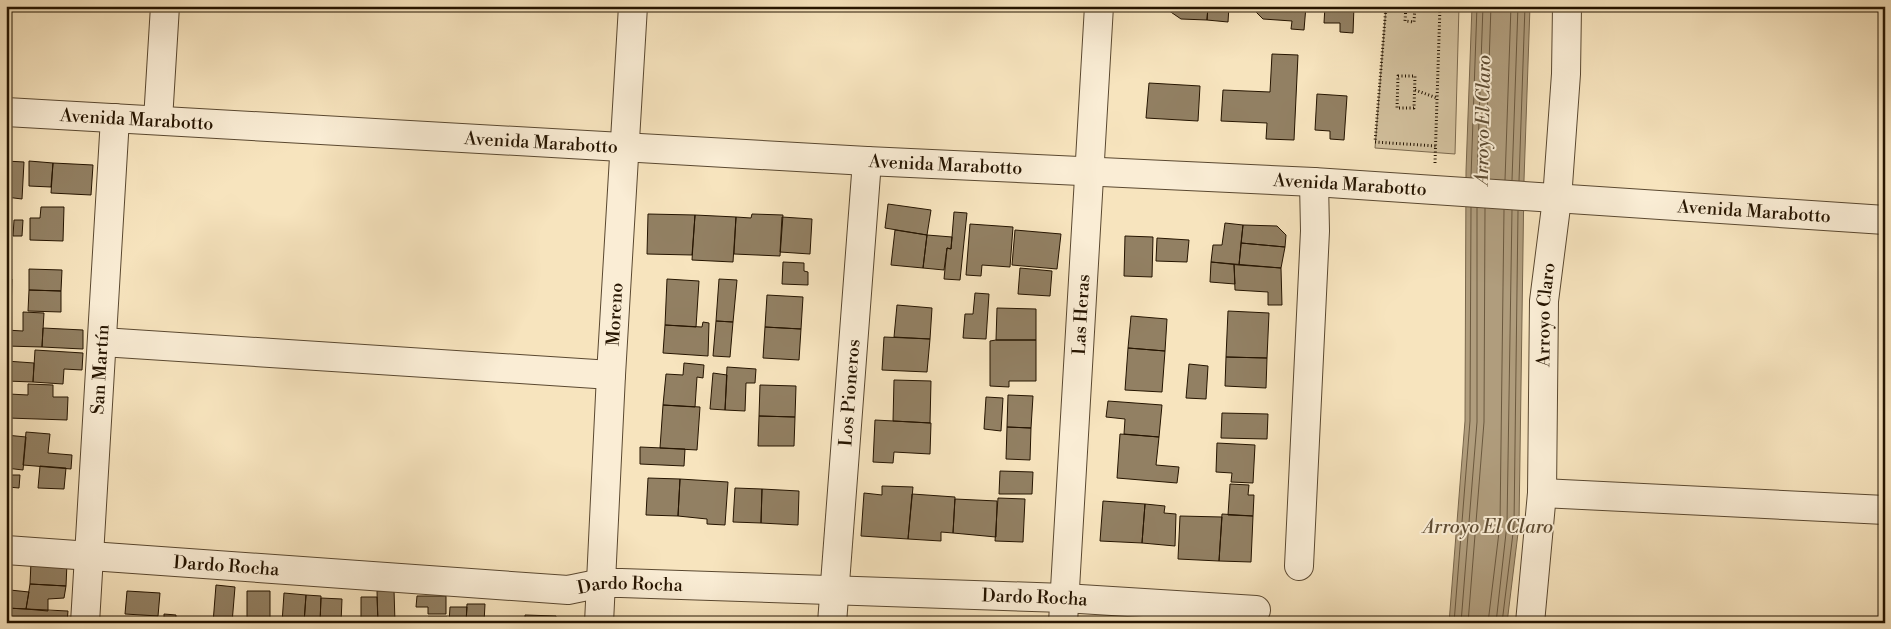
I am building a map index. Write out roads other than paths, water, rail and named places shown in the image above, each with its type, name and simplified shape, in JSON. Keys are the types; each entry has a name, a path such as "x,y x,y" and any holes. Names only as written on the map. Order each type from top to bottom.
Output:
{"street":[{"path":"158,120 165,6"},
{"name":"Moreno","path":"599,623 611,375 633,6"},
{"name":"Las Heras","path":"1063,611 1099,6"},
{"name":"Arroyo Claro","path":"1530,623 1542,493 1544,301 1549,199 1566,74 1567,6"},
{"name":"Avenida Marabotto","path":"6,112 867,161 1314,182 1441,192 1885,220"},
{"name":"San Martín","path":"86,623 115,118"},
{"name":"Los Pioneros","path":"832,623 867,161"},
{"path":"1299,566 1315,241 1314,182"},
{"path":"102,342 611,375"},
{"path":"1542,493 1885,510"},
{"name":"Dardo Rocha","path":"6,550 568,590 602,583 834,589 1063,611 1256,610"}],"water":[{"name":"Arroyo El Claro","path":"1472,6 1530,6 1524,180 1519,525 1507,623 1449,623 1465,421 1466,171"}]}
